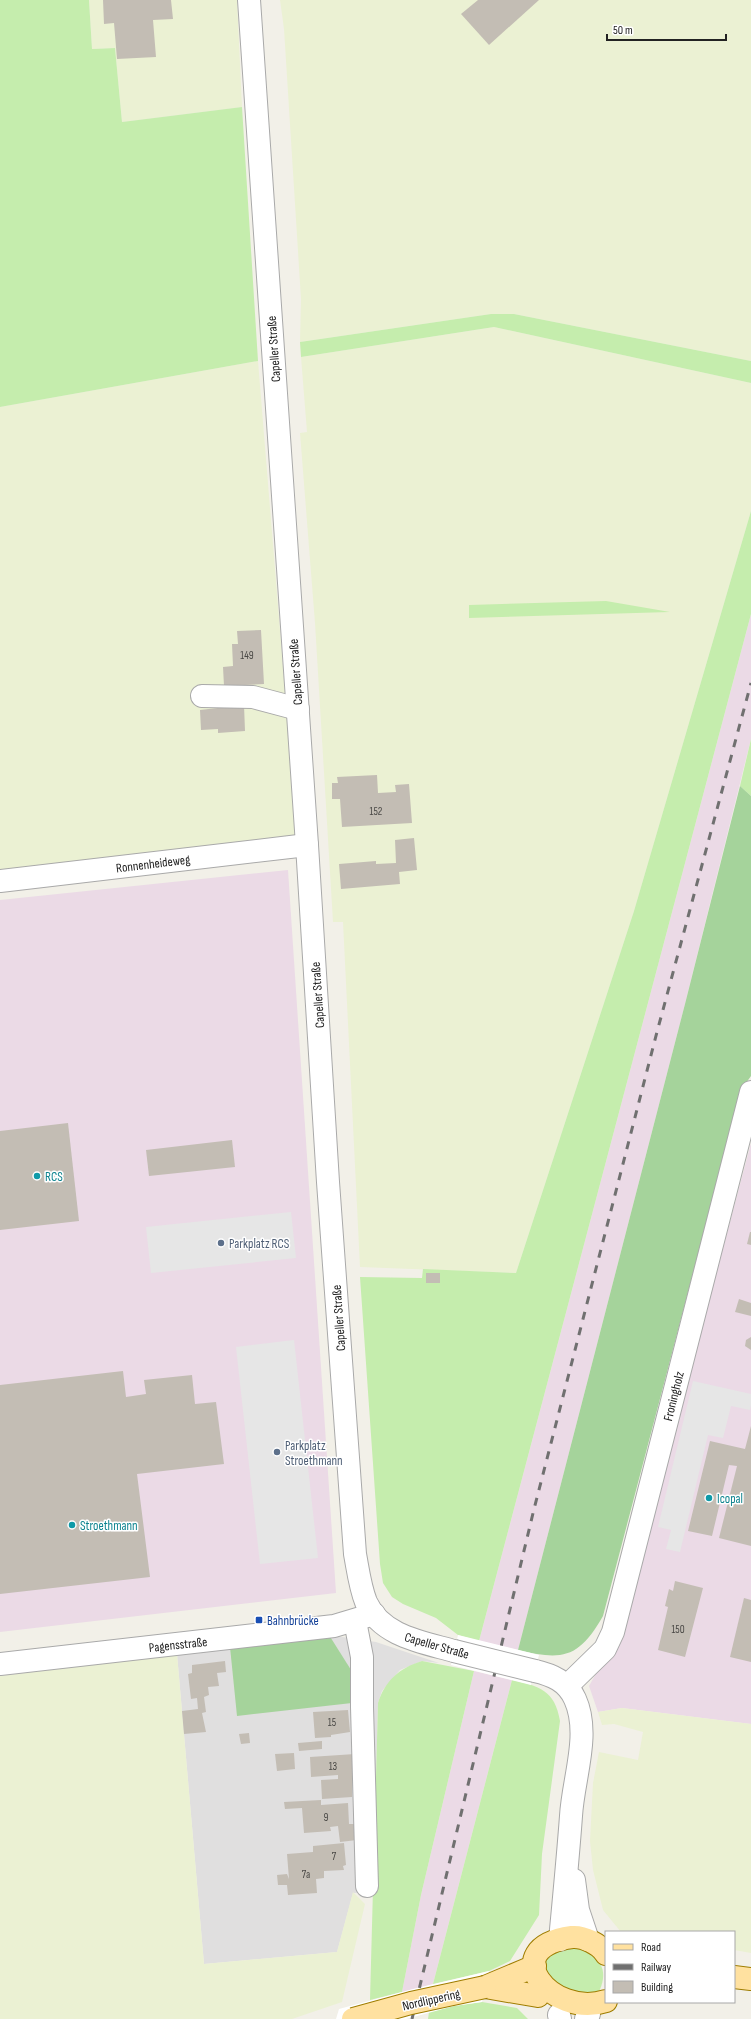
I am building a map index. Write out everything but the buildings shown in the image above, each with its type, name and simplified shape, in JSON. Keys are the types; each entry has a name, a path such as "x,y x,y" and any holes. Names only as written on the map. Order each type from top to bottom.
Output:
{"main road":[{"path":"605,1953 598,1946 588,1940 574,1937 549,1944 541,1953 535,1966 534,1982 538,1996 547,2007 560,2017 587,2017 605,2002"},
{"name":"Nordlippering","path":"353,2019 411,2003 485,1987 535,1966"},
{"path":"735,1977 751,1979"},
{"name":"Nordlippering","path":"485,1987 538,1996"}],"street":[{"name":"Capeller Straße","path":"249,0 298,709 328,1182 351,1504 359,1578 366,1601 364,1617 409,1639 535,1671 560,1680 567,1686"},
{"path":"202,696 253,697 298,709"},
{"name":"Ronnenheideweg","path":"0,881 307,845"},
{"name":"Froningholz","path":"567,1686 604,1649 613,1632 751,1092"},
{"path":"364,1617 362,1707 367,1886"},
{"name":"Pagensstraße","path":"0,1664 334,1626 364,1617"},
{"path":"560,1940 574,1783 581,1748 582,1730 581,1715 567,1686"},
{"path":"569,1846 578,1910 588,1940"}],"shaded area":[{"path":"751,614 751,739 685,1004 518,1650 479,1641"},
{"path":"288,870 336,1593 0,1632 0,900"},
{"path":"751,1143 751,1724 622,1708 598,1712 589,1686 597,1672 617,1648"},
{"name":"Parkplatz RCS","path":"291,1212 296,1258 151,1273 146,1227"},
{"name":"Parkplatz Stroethmann","path":"294,1340 318,1558 260,1564 236,1347"},
{"path":"693,1381 751,1394 751,1405 750,1410 731,1406 723,1438 708,1435 680,1552 666,1549 671,1530 658,1527"},
{"path":"329,1635 376,1642 439,1663 422,1661 400,1670 382,1691 378,1703 373,1893 353,1893 337,1952 204,1964 177,1654"},
{"path":"474,1671 512,1680 433,1984 402,1992 421,1895"}],"green space":[{"path":"0,0 89,0 92,49 115,48 122,122 242,107 258,361 0,407"},
{"path":"89,0 237,0 242,107 122,122 115,48 92,49"},
{"path":"280,0 751,0 751,361 514,314 491,314 300,342 301,299 284,29"},
{"path":"491,314 514,314 751,361 751,383 494,327 301,357 300,342"},
{"path":"494,327 751,383 751,511 634,911 516,1273 360,1267 343,922 333,922 315,623 300,433 307,432 301,357"},
{"path":"258,361 297,838 0,872 0,407"},
{"path":"751,511 751,614 479,1641 458,1635 436,1618 403,1604 392,1597 383,1583 380,1564 360,1277 422,1278 423,1269 516,1273 634,911"},
{"path":"606,601 670,612 469,618 469,605"},
{"path":"751,739 751,796 740,786"},
{"path":"740,786 751,796 751,1076 741,1090 603,1616 586,1641 568,1653 547,1655 518,1650 685,1004"},
{"path":"329,1635 358,1681 352,1703 237,1716 230,1647"},
{"path":"177,1654 204,1964 337,1952 353,1892 365,1904 342,2002 292,2019 0,2019 0,1676"},
{"path":"422,1661 474,1671 421,1895 402,1992 370,2000 378,1703 385,1688 394,1676 406,1667"},
{"path":"512,1680 538,1687 550,1696 558,1711 560,1721 542,1854 539,1915 510,1961 489,1971 433,1984"},
{"path":"622,1708 751,1724 751,1953 735,1950 735,1931 620,1931 603,1910 593,1870 590,1841 593,1783 599,1752 638,1760 643,1732 614,1724 602,1725 598,1712"},
{"path":"583,1947 599,1962 602,1967 603,1979 598,1994 576,2007 542,1968 545,1960 557,1948"},
{"path":"482,2002 517,2008 528,2019 428,2019 429,2012 454,2006"}],"pier":[{"path":"458,1635 539,1655 531,1685 451,1665"},
{"path":"489,1971 482,2002 454,2006 406,2019 336,2019 339,2009 413,1989"}],"railway":[{"path":"412,2019 534,1509 657,1032 751,683"}],"place":[{"name":"RCS","path":"37,1176"},
{"name":"Parkplatz RCS","path":"221,1243"},
{"name":"Parkplatz Stroethmann","path":"277,1452"},
{"name":"Icopal","path":"709,1498"},
{"name":"Stroethmann","path":"72,1525"},
{"name":"Bahnbrücke","path":"259,1620"}]}
